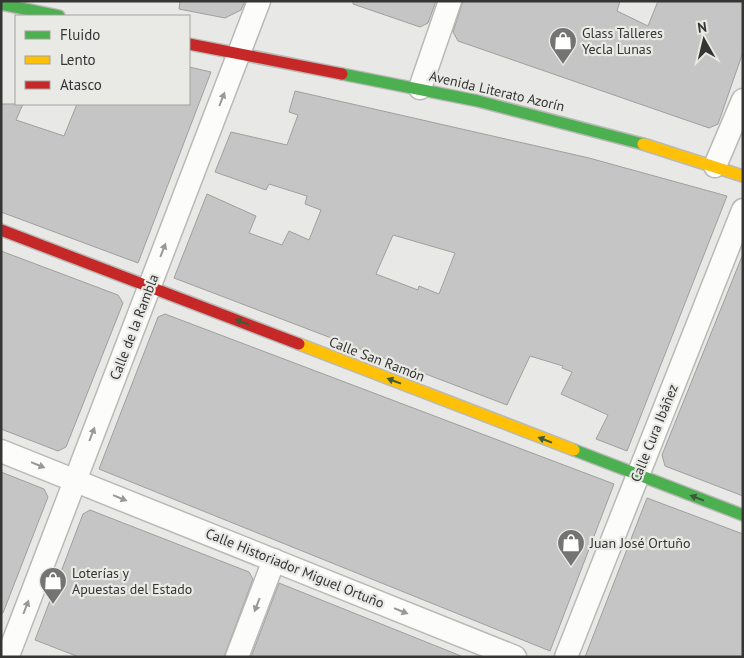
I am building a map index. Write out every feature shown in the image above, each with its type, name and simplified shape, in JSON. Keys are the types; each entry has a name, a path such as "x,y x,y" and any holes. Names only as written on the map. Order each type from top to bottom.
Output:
{"street":[{"name":"Calle de la Rambla","path":"10,653 259,1"},
{"path":"420,88 450,1"},
{"path":"1,4 54,15"},
{"name":"Avenida Literato Azorín","path":"190,44 420,88 550,119 716,166 743,176"},
{"path":"716,166 743,100"},
{"name":"Calle Cura Ibáñez","path":"566,657 743,210"},
{"name":"Calle San Ramón","path":"1,230 743,515"},
{"name":"Calle Historiador Miguel Ortuño","path":"1,451 515,657"},
{"path":"237,657 274,560"}],"building":[{"path":"180,1 245,1 241,10 225,18 179,9"},
{"path":"353,1 436,1 428,23 420,27 353,4"},
{"path":"463,1 620,1 617,11 648,26 658,1 743,1 743,52 718,124 709,128 458,41 453,32"},
{"path":"190,67 211,72 138,263 1,212 1,104 23,105 16,120 64,136 77,105 190,105"},
{"path":"295,91 589,158 727,196 627,451 596,439 608,415 561,394 572,372 562,368 563,366 530,356 507,405 174,278 207,194 256,216 249,233 282,245 289,231 309,240 321,210 305,204 307,196 269,184 266,190 215,172 231,132 287,145 298,115 289,112","holes":["393,235 455,253 439,294 419,286 418,290 376,274"]},
{"path":"1,251 118,295 123,303 66,447 58,451 1,429"},
{"path":"743,254 743,496 665,466 662,455"},
{"path":"165,314 614,484 550,651 99,469 158,317"},
{"path":"1,472 44,489 48,497 3,613 1,613"},
{"path":"647,498 743,534 743,657 585,657"},
{"path":"90,510 249,572 253,579 224,657 79,657 35,640 83,514"},
{"path":"279,583 461,656 461,657 251,657"}],"traffic: fast":[{"path":"1,4 54,15"},
{"path":"342,74 478,101 643,144"},
{"path":"574,450 743,515"}],"traffic: slow":[{"path":"643,144 743,176"},
{"path":"299,344 574,450"}],"traffic: jam":[{"path":"190,44 342,74"},
{"path":"1,230 299,344"}],"place":[{"name":"Glass Talleres Yecla Lunas","path":"563,65"},
{"name":"Juan José Ortuño","path":"571,567"},
{"name":"Loterías y Apuestas del Estado","path":"53,605"}]}
